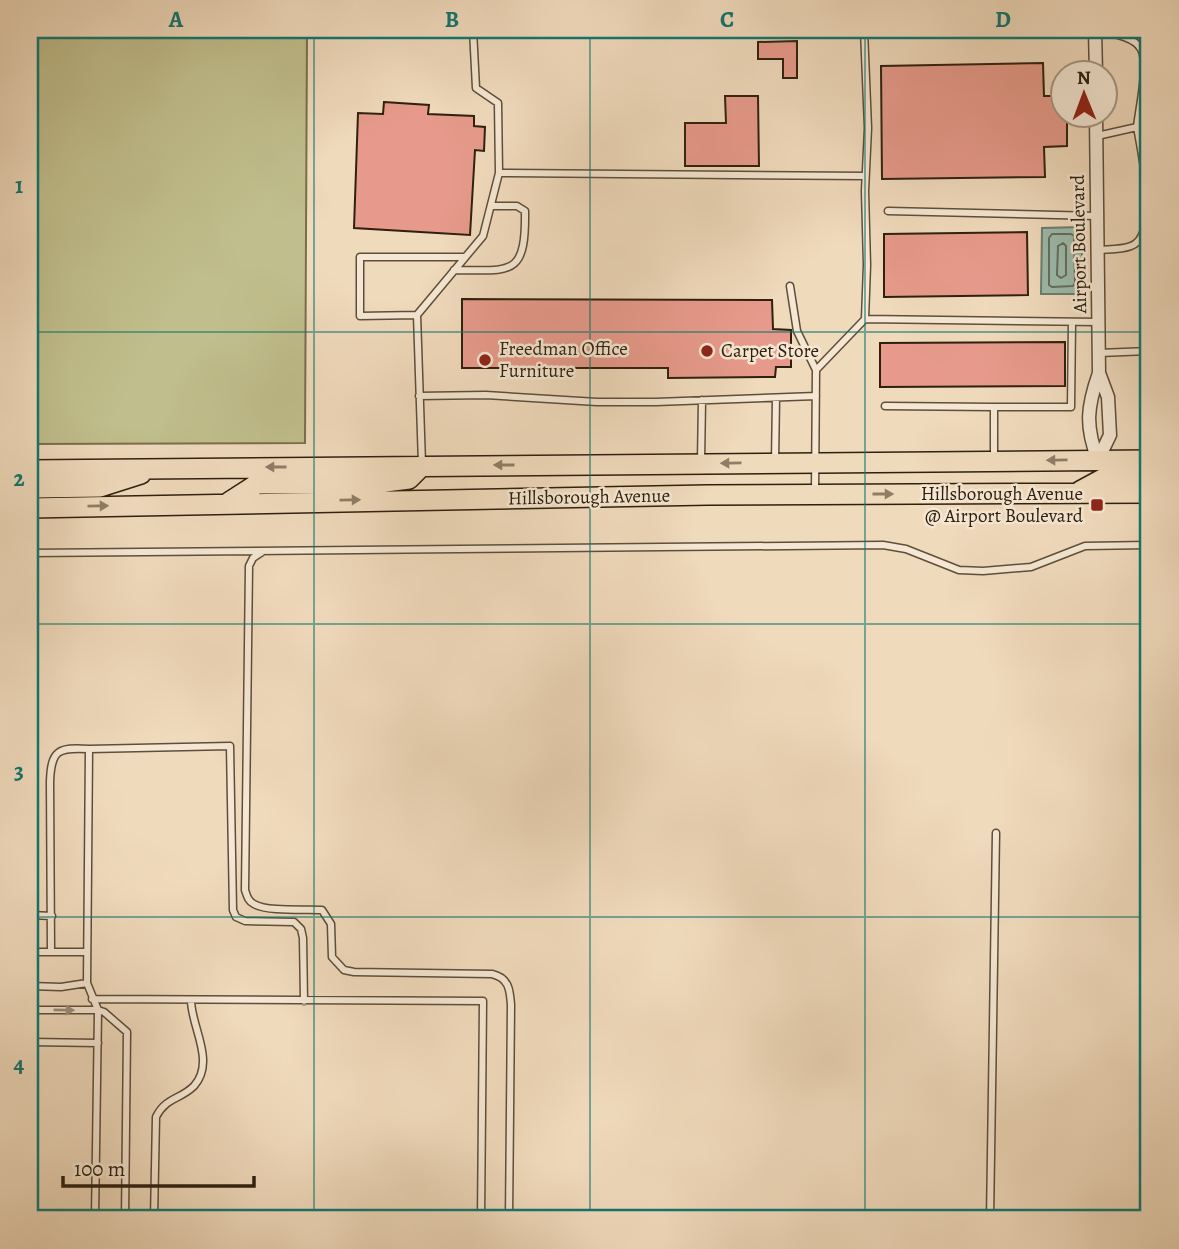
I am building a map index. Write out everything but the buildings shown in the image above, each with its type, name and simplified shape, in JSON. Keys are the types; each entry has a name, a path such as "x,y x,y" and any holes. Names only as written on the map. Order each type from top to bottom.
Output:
{"main road":[{"name":"Hillsborough Avenue","path":"30,470 1149,460"},
{"path":"229,503 257,484 377,484 409,479 422,466"},
{"path":"30,488 100,487 162,467"},
{"path":"1076,493 1104,478 1149,478"},
{"name":"Hillsborough Avenue","path":"30,508 815,494 1149,493"}],"street":[{"path":"1095,30 1096,60"},
{"name":"Airport Boulevard","path":"1097,130 1099,373 1091,396 1088,436 1098,460"},
{"name":"Airport Boulevard","path":"1098,460 1110,435 1108,397 1099,373"}],"lane":[{"path":"422,466 417,315 483,236 499,173 498,103 476,88 473,30"},
{"path":"816,370 865,319 865,176 868,128 864,30"},
{"path":"1095,30 1134,42 1141,49 1144,65 1137,127 1145,164 1146,222 1142,237 1132,246 1098,250"},
{"path":"1097,136 1137,127"},
{"path":"499,173 865,176"},
{"path":"454,270 505,270 514,265 522,253 525,211 517,206 492,206"},
{"path":"888,211 1097,216"},
{"path":"417,315 359,316 360,257 465,257"},
{"path":"790,286 797,331 816,370 815,494"},
{"path":"865,319 1099,322"},
{"path":"884,406 1072,407 1072,321"},
{"path":"1099,353 1149,351"},
{"path":"419,396 486,395 597,402 816,396"},
{"path":"775,463 776,397"},
{"path":"701,464 702,400"},
{"path":"994,407 994,461"},
{"path":"30,553 883,545 906,549 959,570 983,571 1031,567 1085,546 1149,545"},
{"path":"264,551 253,558 249,566 245,890 248,899 255,905 266,907 322,910 331,924 332,957 344,970 492,974 506,982 510,989 511,1005 509,1219"},
{"path":"51,952 51,768 54,756 67,747 230,747 233,910 236,917 245,921 294,922 301,929 304,1000"},
{"path":"89,748 87,983 98,1010 95,1219"},
{"path":"990,1219 996,833"},
{"path":"30,915 52,915"},
{"path":"30,952 87,952"},
{"path":"30,986 61,987 87,983"},
{"path":"92,999 483,1001 481,1219"},
{"path":"155,1219 156,1117 170,1099 194,1086 202,1064 202,1046 191,1011 191,1000"},
{"path":"30,1010 98,1010 127,1032 125,1219"},
{"path":"30,1042 98,1043"}],"shaded area":[{"path":"30,30 307,30 305,443 30,444"}],"water":[{"path":"1082,227 1082,294 1041,294 1042,228"}],"place":[{"name":"Carpet Store","path":"707,351"},
{"name":"Freedman Office Furniture","path":"485,360"},
{"name":"Hillsborough Avenue @ Airport Boulevard","path":"1097,505"}]}
